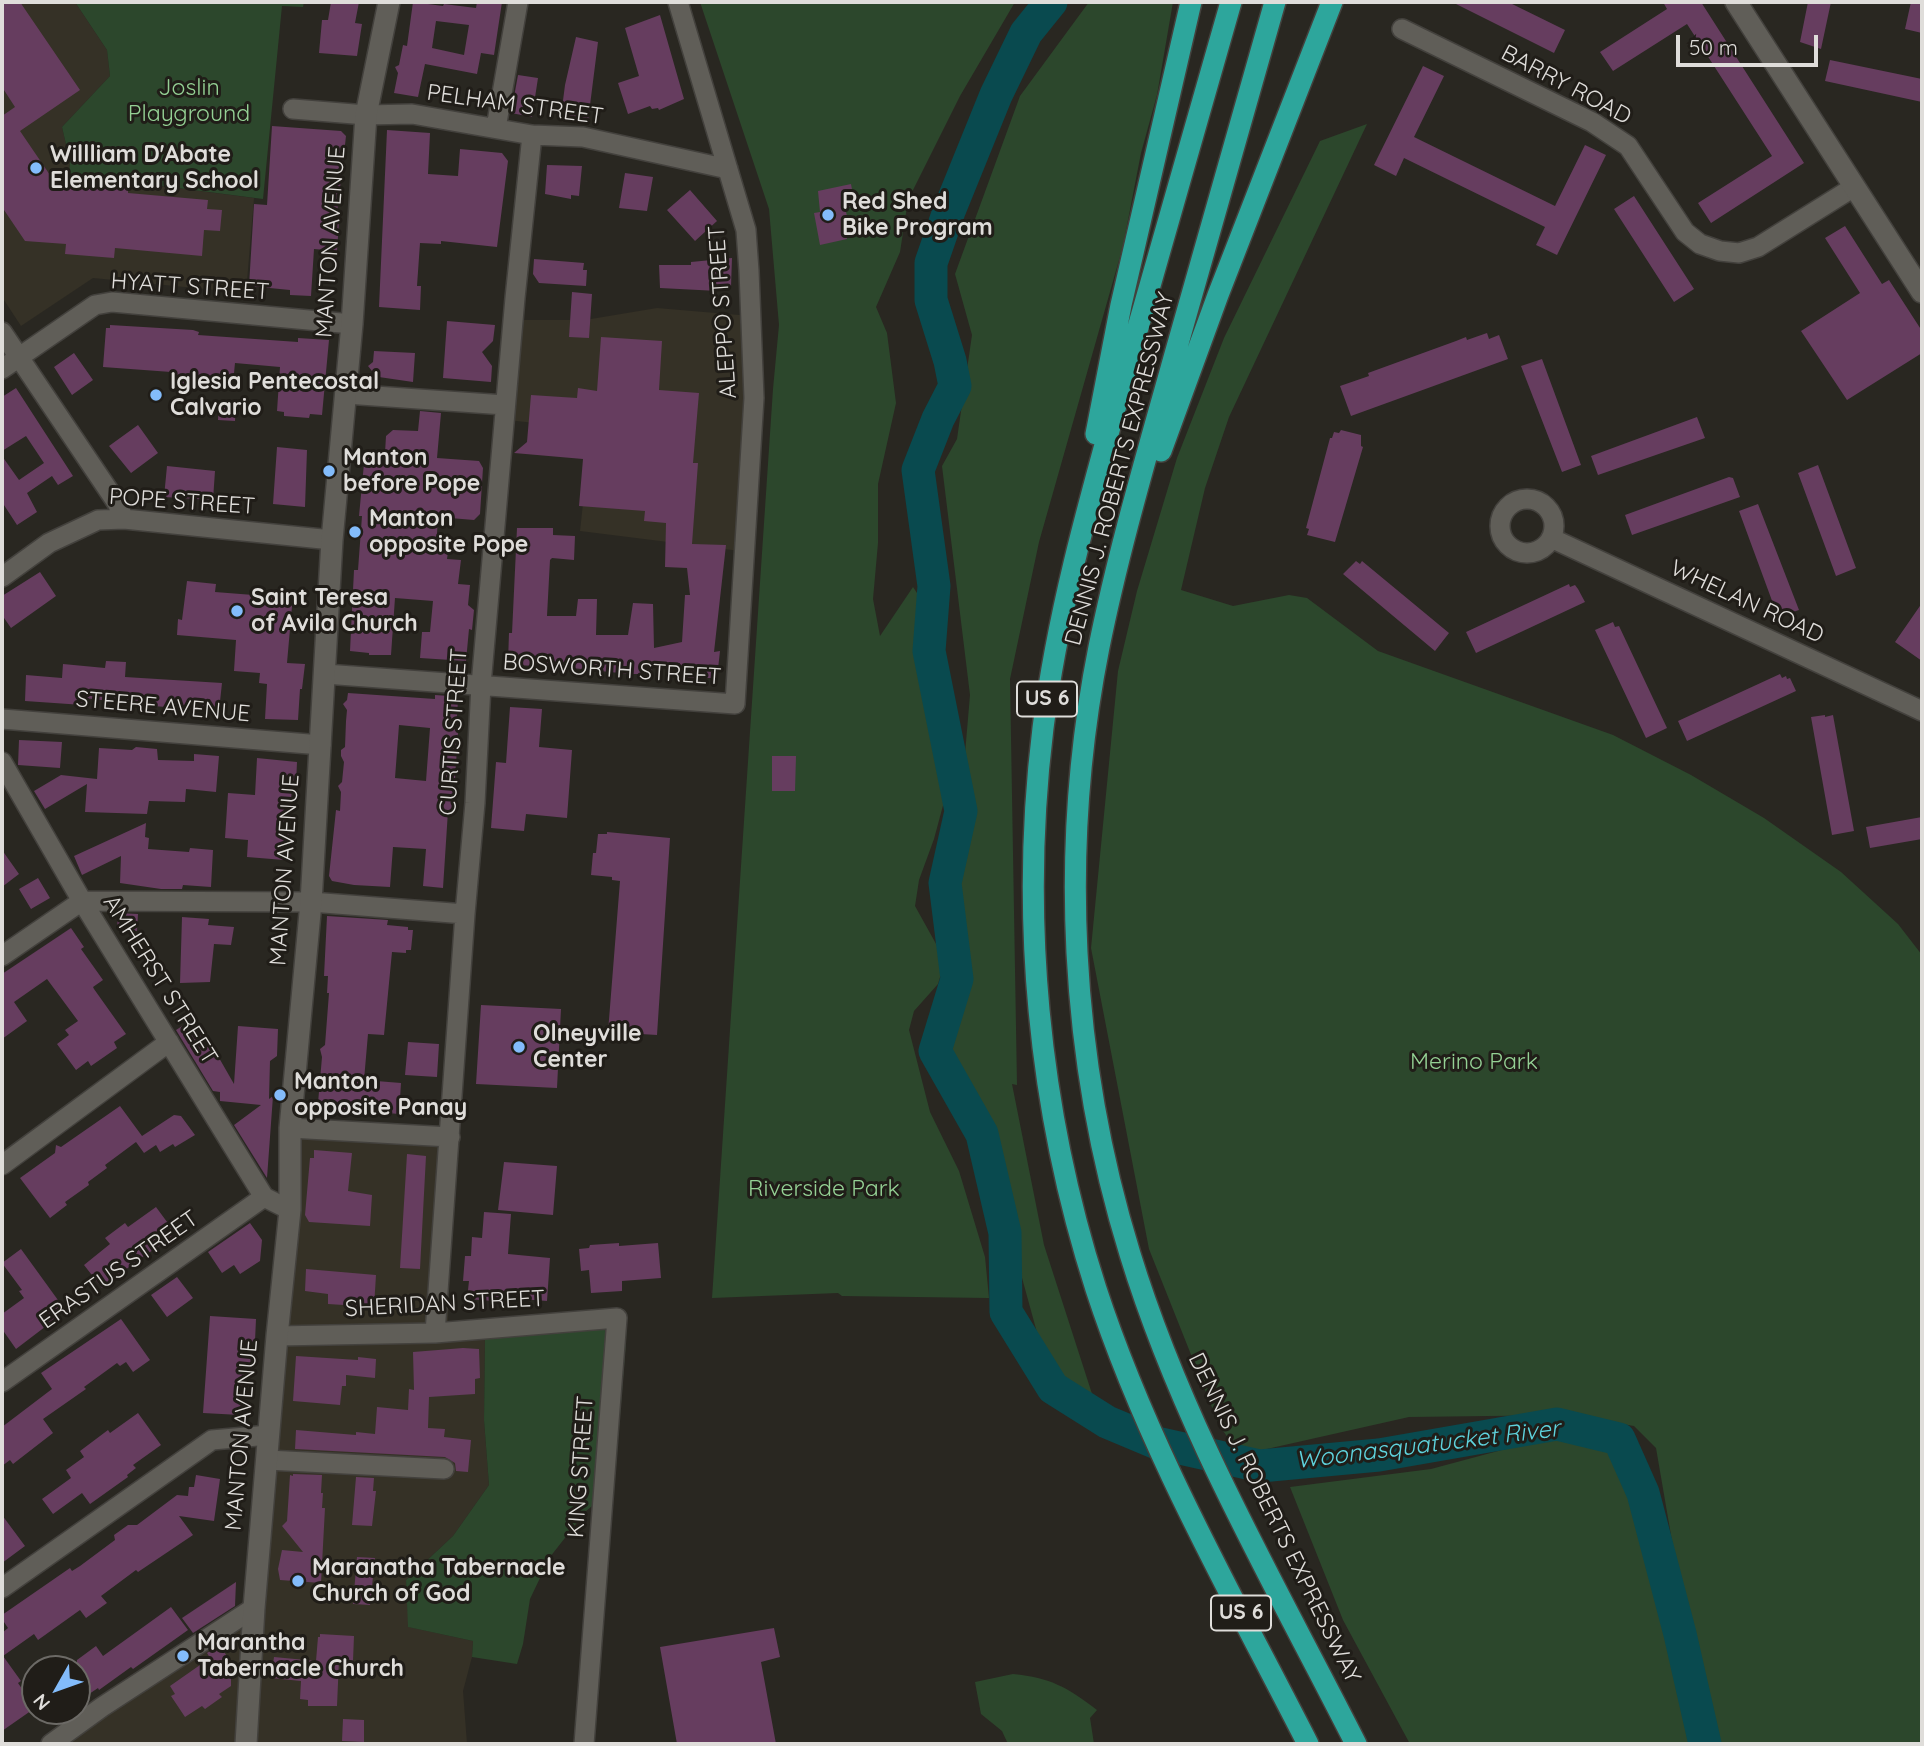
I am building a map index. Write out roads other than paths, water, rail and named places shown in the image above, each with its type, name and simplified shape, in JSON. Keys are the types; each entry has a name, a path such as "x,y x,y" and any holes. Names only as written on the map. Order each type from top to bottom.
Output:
{"highway":[{"path":"1074,557 1112,345 1191,2"},
{"name":"DENNIS J. ROBERTS EXPRESSWAY","path":"1231,2 1074,557 1053,660 1039,765 1033,870 1036,976 1048,1081 1067,1184 1095,1286 1139,1406 1174,1482 1308,1744"},
{"name":"DENNIS J. ROBERTS EXPRESSWAY","path":"1275,2 1147,453 1113,585 1093,684 1079,808 1076,887 1079,989 1098,1124 1120,1222 1152,1320 1191,1417 1356,1744"},
{"path":"1113,585 1218,295 1332,2"}],"main road":[{"name":"MANTON AVENUE","path":"246,1744 276,1336 290,1210 290,1128 311,902 332,540 352,324 366,115 389,2"},
{"path":"1735,2 1922,292"}],"street":[{"path":"496,128 518,2"},
{"name":"ALEPPO STREET","path":"678,2 746,230 754,398 747,503"},
{"name":"BARRY ROAD","path":"1402,29 1592,122 1619,139 1635,154 1685,232 1709,249 1729,253 1758,247 1854,187"},
{"name":"PELHAM STREET","path":"293,109 366,115 412,114 532,135 583,137 728,169"},
{"name":"CURTIS STREET","path":"435,1333 475,803 481,684 532,135"},
{"name":"HYATT STREET","path":"2,369 95,305 112,302 352,324"},
{"path":"2,332 117,503 124,519"},
{"path":"346,394 505,405"},
{"name":"BOSWORTH STREET","path":"326,674 735,704 747,503"},
{"name":"POPE STREET","path":"2,577 49,543 98,520 124,519 332,540"},
{"name":"WHELAN ROAD","path":"1551,538 1922,711"},
{"name":"STEERE AVENUE","path":"2,719 321,745"},
{"name":"AMHERST STREET","path":"2,762 82,901 264,1198"},
{"path":"2,956 82,901 311,902 465,914"},
{"path":"2,1165 169,1042"},
{"path":"290,1128 450,1137"},
{"path":"264,1198 290,1210"},
{"name":"ERASTUS STREET","path":"2,1382 264,1198"},
{"name":"SHERIDAN STREET","path":"276,1336 435,1333 617,1318"},
{"name":"KING STREET","path":"584,1744 617,1318"},
{"path":"2,1588 212,1440 269,1435"},
{"path":"267,1460 444,1469"},
{"path":"51,1744 102,1707 254,1608"}],"waterway":[{"name":"Woonasquatucket River","path":"1051,2 1026,33 996,95 931,263 931,300 955,386 938,419 918,470 934,586 929,651 961,811 945,883 957,979 935,1051 982,1134 1005,1233 1006,1312 1053,1388 1107,1422 1157,1443 1260,1466 1379,1455 1557,1424 1619,1439 1643,1493 1680,1634 1705,1744"}],"place":[{"name":"Willliam D'Abate Elementary School","path":"36,168"},
{"name":"Red Shed Bike Program","path":"828,215"},
{"name":"Iglesia Pentecostal Calvario","path":"156,395"},
{"name":"Manton before Pope","path":"329,471"},
{"name":"Manton opposite Pope","path":"355,532"},
{"name":"Saint Teresa of Avila Church","path":"237,611"},
{"name":"Olneyville Center","path":"519,1047"},
{"name":"Manton opposite Panay","path":"280,1095"},
{"name":"Maranatha Tabernacle Church of God","path":"298,1581"},
{"name":"Marantha Tabernacle Church","path":"183,1656"}],"park label":[{"name":"Joslin Playground","path":"189,101"},
{"name":"Merino Park","path":"1474,1062"},
{"name":"Riverside Park","path":"824,1189"}]}
